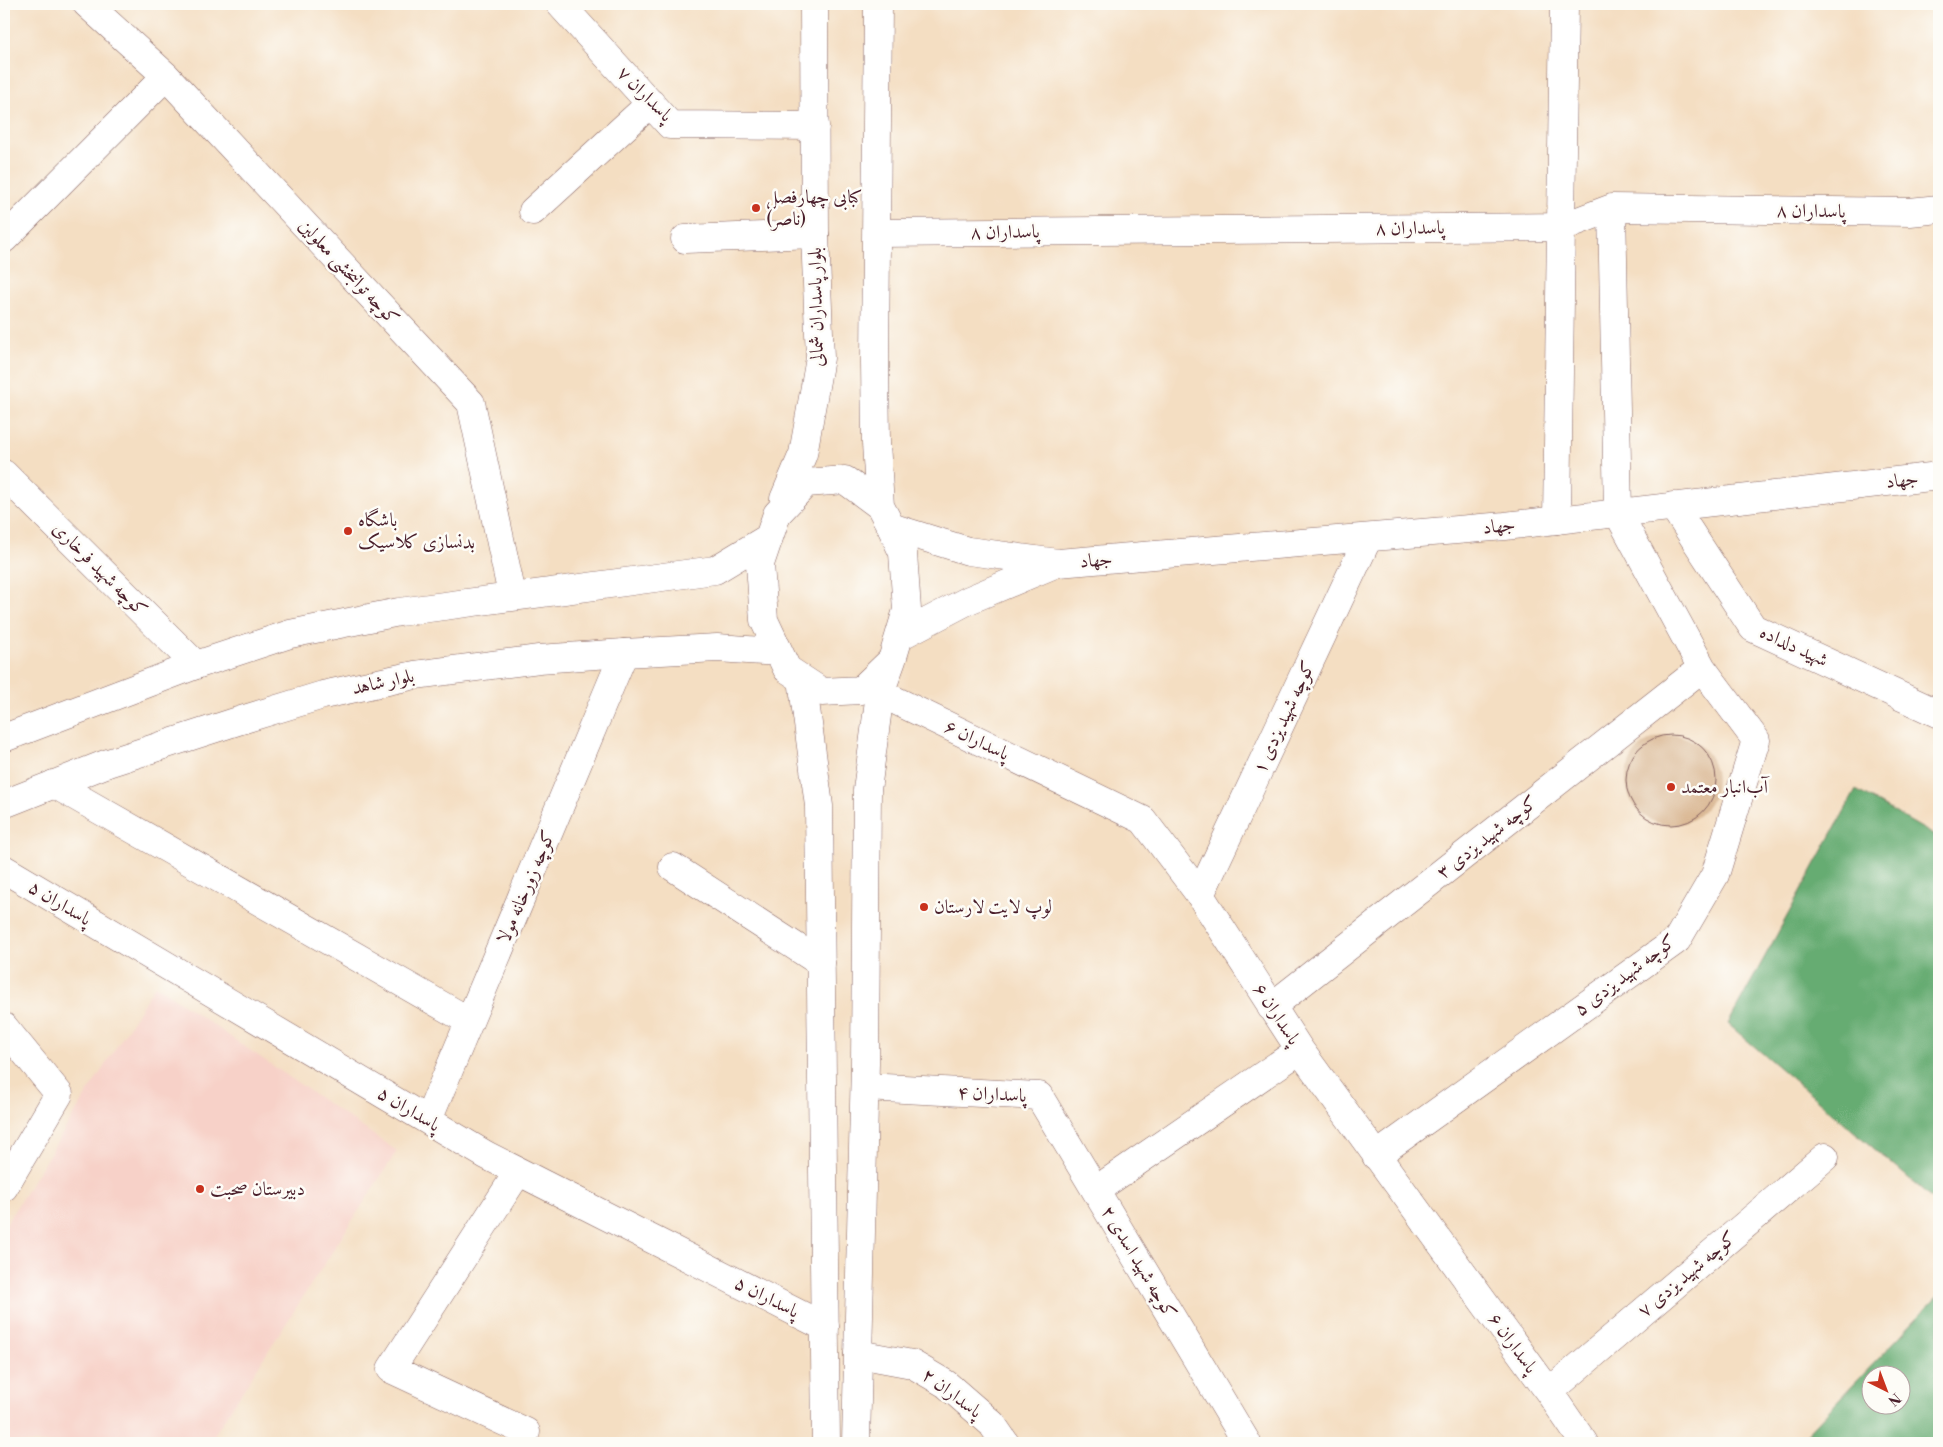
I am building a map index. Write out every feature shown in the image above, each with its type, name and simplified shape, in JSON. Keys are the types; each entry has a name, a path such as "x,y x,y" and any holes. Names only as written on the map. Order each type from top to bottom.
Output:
{"street":[{"name":"کوچه توانبخشی معلولین","path":"87,4 166,76 471,403 512,595"},
{"name":"بلوار پاسداران شمالی","path":"814,4 815,234 820,358 804,454 773,526 760,564 764,620 787,669 822,692 861,690 896,648"},
{"path":"856,1443 865,1087 867,790 880,693 907,610 903,554 885,516 876,443 878,4"},
{"path":"1557,520 1564,4"},
{"name":"پاسداران ۷","path":"562,5 670,125 816,126"},
{"path":"4,239 166,76"},
{"path":"533,211 652,104"},
{"path":"1612,208 1618,513 1702,668"},
{"name":"پاسداران ۸","path":"877,233 1562,227 1612,208 1910,212 1939,209"},
{"path":"685,239 815,234"},
{"name":"کوچه شهید فرخاری","path":"4,474 196,664"},
{"name":"جهاد","path":"885,516 968,550 1058,563 1368,538 1557,520 1939,476"},
{"path":"4,738 196,664 290,634 399,612 512,595 715,570 773,526 806,483 845,480 885,516"},
{"name":"شهید دلداده","path":"1673,506 1754,628 1937,710"},
{"name":"کوچه شهید یزدی ۱","path":"1200,895 1368,538"},
{"name":"جهاد","path":"896,648 969,600 1058,563"},
{"name":"بلوار شاهد","path":"4,804 108,763 323,695 415,675 539,659 624,653 717,648 780,652"},
{"name":"کوچه زورخانه مولا","path":"428,1120 624,653"},
{"name":"کوچه شهید یزدی ۳","path":"1271,1007 1702,668"},
{"name":"کوچه شهید یزدی ۵","path":"1376,1156 1677,940 1715,875 1756,740 1702,668"},
{"path":"802,679 818,806 826,1443"},
{"name":"پاسداران ۶","path":"880,693 1143,820 1200,895 1300,1050 1549,1392 1584,1443"},
{"path":"54,784 469,1021"},
{"path":"673,868 821,963"},
{"name":"پاسداران ۵","path":"4,869 518,1172 825,1327"},
{"path":"4,1027 59,1094 4,1187"},
{"name":"کوچه شهید اسدی ۲","path":"1247,1443 1096,1190 1300,1050"},
{"name":"پاسداران ۴","path":"865,1087 1039,1096 1096,1190"},
{"name":"کوچه شهید یزدی ۷","path":"1549,1392 1825,1157"},
{"path":"518,1172 391,1369 526,1432"},
{"name":"پاسداران ۲","path":"858,1354 912,1364 946,1384 992,1424 1005,1443"}],"shaded area":[{"name":"دبیرستان صحبت","path":"155,985 397,1151 209,1443 4,1443 4,1227"}],"green space":[{"path":"1856,790 1939,838 1939,1204 1728,1024"},
{"path":"1939,1295 1939,1443 1798,1443 1860,1378 1860,1414 1910,1414 1910,1364 1873,1364"}],"building":[{"name":"آب‌انبار معتمد","path":"1671,735 1688,739 1703,748 1712,763 1716,780 1712,797 1703,812 1688,821 1671,825 1654,821 1639,812 1630,797 1626,780 1630,763 1639,748 1654,739"}],"place":[{"name":"کبابی چهارفصل (ناصر)","path":"756,208"},
{"name":"باشگاه بدنسازی کلاسیک","path":"348,531"},
{"name":"آب‌انبار معتمد","path":"1671,787"},
{"name":"لوپ لایت لارستان","path":"924,907"},
{"name":"دبیرستان صحبت","path":"200,1189"}]}
